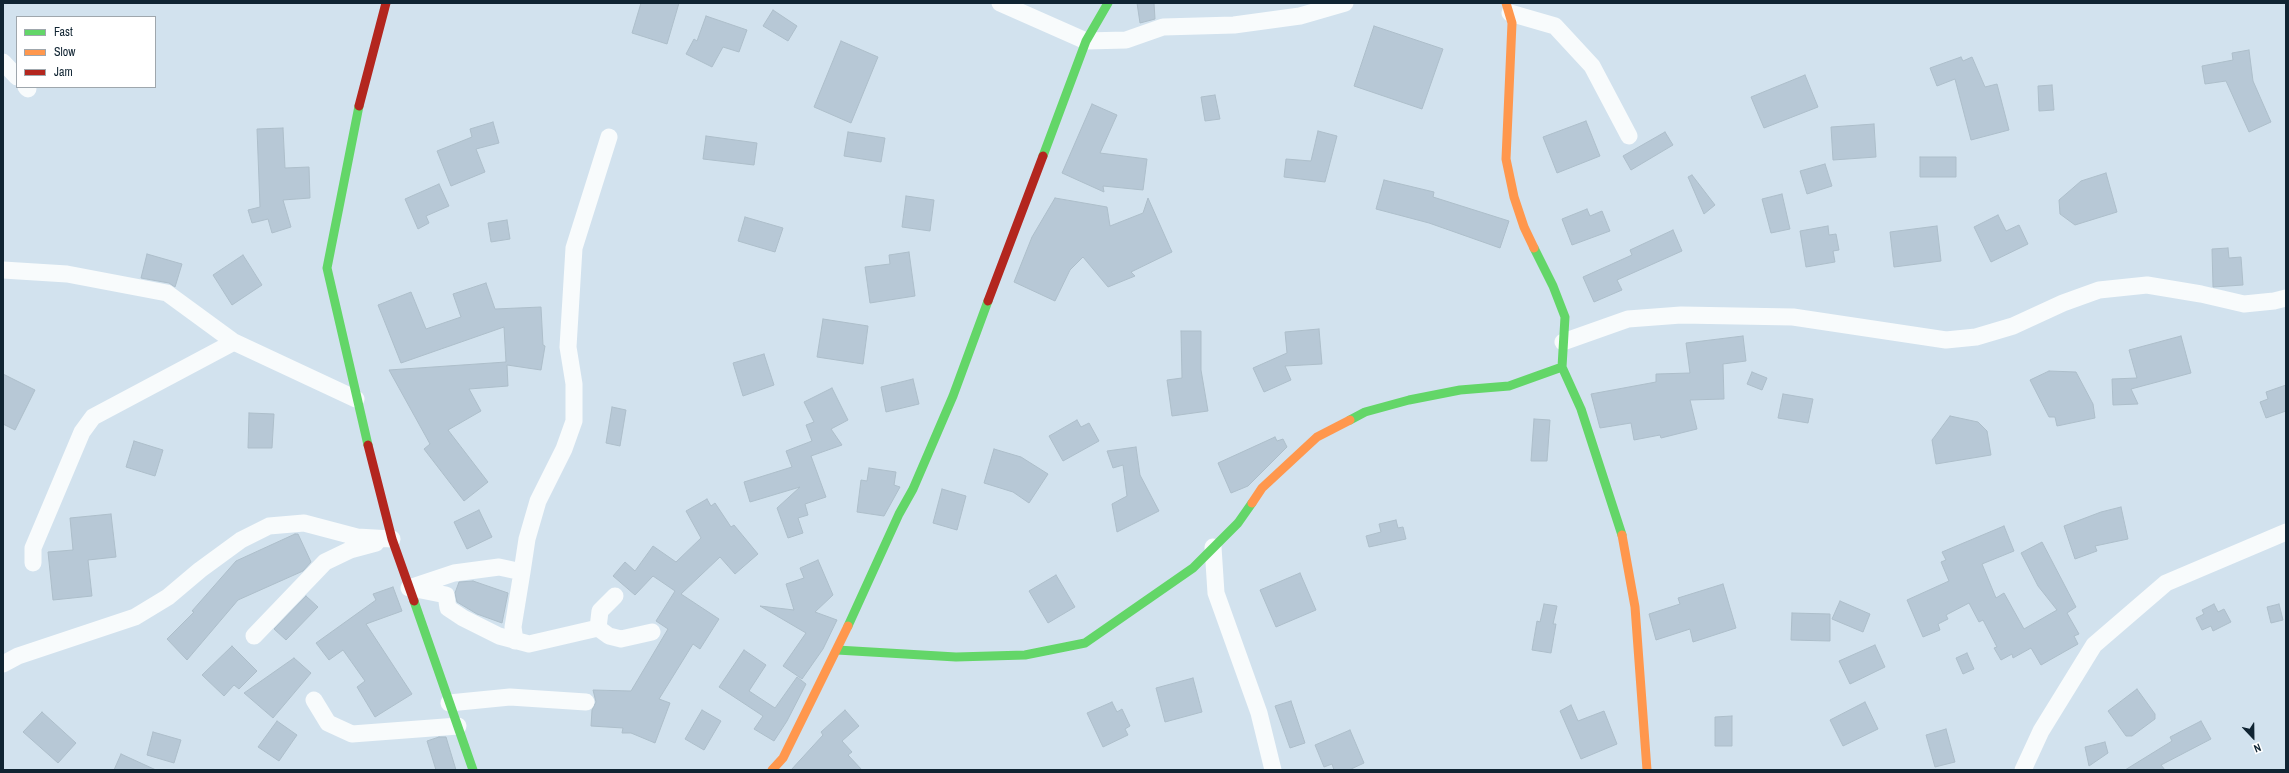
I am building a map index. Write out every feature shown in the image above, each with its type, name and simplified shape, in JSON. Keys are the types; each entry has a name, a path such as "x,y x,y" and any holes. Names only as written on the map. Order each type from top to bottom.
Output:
{"street":[{"path":"386,3 354,126 327,268 356,399 392,538 473,770"},
{"path":"1000,3 1086,41 1126,40 1163,27 1234,25 1300,16 1345,3"},
{"path":"772,770 783,758 837,650 899,514 913,489 953,396 1086,41 1108,3"},
{"path":"1508,8 1555,26 1592,66 1629,136"},
{"path":"1508,8 1512,23 1506,159 1514,197 1524,227 1553,286 1565,317 1562,367 1581,409 1621,532 1635,607 1647,770"},
{"path":"3,62 16,76"},
{"path":"515,641 513,627 527,539 538,501 564,449 574,421 574,384 568,347 574,248 609,137"},
{"path":"3,270 67,274 167,293 234,342 356,399"},
{"path":"1564,342 1628,319 1681,315 1793,317 1946,340 1976,337 2013,326 2063,303 2099,290 2147,285 2244,304 2274,301 2286,298"},
{"path":"33,563 33,548 82,432 93,417 234,342"},
{"path":"837,650 956,657 1024,655 1085,643 1193,568 1238,524 1262,488 1317,437 1365,412 1409,400 1460,390 1509,386 1562,367"},
{"path":"3,664 18,656 135,617 168,597 200,570 241,540 269,526 304,523 357,537 392,538"},
{"path":"2023,770 2041,731 2094,645 2166,583 2286,532"},
{"path":"254,636 325,562 350,550 392,538"},
{"path":"1213,547 1216,593 1259,713 1273,770"},
{"path":"409,588 454,573 499,567 522,572"},
{"path":"409,588 446,595 448,608 463,618 499,636 529,644 598,628 609,636 621,639 652,632"},
{"path":"598,628 600,611 615,596"},
{"path":"450,702 510,697 586,702"},
{"path":"314,700 328,723 352,734 458,726"}],"building":[{"path":"641,3 679,3 667,44 632,33"},
{"path":"1137,3 1154,3 1155,19 1140,23"},
{"path":"773,10 797,26 788,41 763,26"},
{"path":"706,16 747,30 739,52 723,47 712,67 686,54 694,39 697,41"},
{"path":"1374,26 1443,49 1422,109 1354,86"},
{"path":"841,41 878,57 851,123 814,107"},
{"path":"2249,50 2253,81 2271,122 2249,132 2226,81 2205,84 2202,66 2233,60 2232,53"},
{"path":"1961,57 1963,61 1972,57 1985,87 1997,84 2009,130 1971,140 1955,79 1937,86 1930,68"},
{"path":"1805,75 1818,107 1764,128 1751,97"},
{"path":"2052,85 2054,110 2039,111 2038,86"},
{"path":"1215,95 1220,119 1205,121 1201,97"},
{"path":"1092,104 1117,115 1100,153 1147,159 1143,190 1103,186 1104,192 1062,173"},
{"path":"1586,121 1600,156 1557,173 1543,137"},
{"path":"493,122 499,143 476,149 485,172 451,186 437,151 472,137 470,129"},
{"path":"1874,124 1876,157 1833,160 1831,127"},
{"path":"283,128 285,168 309,167 310,198 283,200 291,227 272,233 268,219 252,223 248,210 260,207 257,129"},
{"path":"1318,131 1337,136 1325,182 1284,177 1286,159 1311,161"},
{"path":"848,132 885,138 881,162 844,156"},
{"path":"1665,132 1673,145 1631,170 1623,156"},
{"path":"706,136 757,143 754,165 703,159"},
{"path":"1920,157 1956,157 1956,177 1920,177"},
{"path":"1825,164 1832,186 1807,194 1800,171"},
{"path":"2106,173 2117,212 2075,225 2060,214 2059,200 2081,181"},
{"path":"1692,175 1715,205 1704,214 1688,177"},
{"path":"1384,180 1434,192 1433,197 1509,221 1500,248 1429,223 1376,209"},
{"path":"439,184 449,206 426,216 429,223 418,229 405,199"},
{"path":"1782,194 1790,229 1771,233 1762,199"},
{"path":"906,196 934,200 930,231 902,227"},
{"path":"1055,198 1107,207 1110,226 1143,213 1148,198 1172,252 1131,272 1135,276 1108,287 1083,257 1070,270 1055,301 1014,282 1032,237"},
{"path":"1587,209 1590,216 1602,211 1610,231 1572,245 1562,219"},
{"path":"1998,215 2006,231 2019,225 2028,244 1991,262 1974,227"},
{"path":"745,217 783,228 775,252 738,241"},
{"path":"507,220 510,239 491,242 488,223"},
{"path":"1828,226 1829,235 1836,234 1839,250 1833,251 1835,262 1806,267 1800,231"},
{"path":"1937,226 1941,261 1894,267 1890,232"},
{"path":"1673,230 1682,251 1617,280 1622,290 1594,302 1583,277 1632,255 1630,250"},
{"path":"2228,248 2229,258 2241,257 2243,285 2213,287 2212,249"},
{"path":"909,252 915,296 870,303 865,267 890,264 889,255"},
{"path":"147,254 182,264 175,287 169,283 141,278"},
{"path":"243,255 262,285 232,305 213,275"},
{"path":"486,283 495,309 541,307 543,345 545,346 541,370 507,365 508,386 469,389 481,411 448,430 488,482 464,501 424,449 430,444 389,370 506,362 504,327 401,363 378,305 411,292 426,329 461,317 453,294"},
{"path":"823,319 868,326 863,364 817,357"},
{"path":"1319,329 1322,364 1285,366 1291,380 1264,392 1253,368 1287,353 1285,332"},
{"path":"1181,331 1201,331 1201,370 1208,411 1172,416 1167,380 1182,378"},
{"path":"1743,336 1746,361 1723,364 1724,399 1690,400 1697,429 1661,438 1660,435 1634,440 1631,423 1600,428 1591,394 1656,382 1656,374 1690,373 1686,343"},
{"path":"2181,336 2191,373 2131,389 2138,404 2113,405 2112,379 2137,378 2129,350"},
{"path":"764,354 774,385 743,396 733,363"},
{"path":"2049,371 2076,372 2093,404 2095,418 2057,426 2055,417 2049,417 2030,380"},
{"path":"1752,372 1767,378 1762,390 1747,384"},
{"path":"3,374 35,390 15,430 3,424"},
{"path":"913,379 919,404 886,412 881,387"},
{"path":"2286,385 2286,411 2266,418 2260,402 2268,399 2266,392"},
{"path":"832,388 848,420 831,429 842,445 811,456 826,497 805,504 808,515 798,518 803,533 788,538 777,508 800,487 750,502 744,482 792,467 786,451 812,441 806,425 814,422 804,402"},
{"path":"1783,394 1813,399 1808,423 1778,418"},
{"path":"612,407 626,410 620,446 606,443"},
{"path":"249,413 274,414 272,448 248,448"},
{"path":"1950,416 1978,422 1987,431 1991,455 1936,464 1932,440"},
{"path":"1534,419 1550,420 1547,461 1531,461"},
{"path":"1077,420 1081,427 1089,423 1099,441 1063,461 1049,436"},
{"path":"1275,437 1277,441 1283,439 1287,447 1248,486 1231,493 1218,463"},
{"path":"134,441 163,450 155,476 126,467"},
{"path":"1136,447 1140,475 1159,511 1117,532 1112,504 1127,496 1123,465 1113,468 1107,451"},
{"path":"994,449 1021,457 1048,474 1029,503 1013,492 984,483"},
{"path":"869,468 896,472 894,485 900,487 884,516 857,512 861,480 867,481"},
{"path":"942,489 966,496 957,530 933,523"},
{"path":"707,499 711,506 715,503 731,527 734,525 758,554 735,574 720,557 681,594 719,619 700,649 693,644 659,699 670,703 655,743 631,733 622,733 623,728 591,726 592,710 596,702 593,690 631,691 668,629 656,621 675,591 653,576 635,595 613,576 625,562 635,571 653,546 676,562 701,538 686,511"},
{"path":"2121,507 2128,539 2095,546 2097,551 2075,559 2064,526 2101,512"},
{"path":"479,510 492,537 467,549 454,522"},
{"path":"111,514 116,557 88,560 92,596 53,600 48,552 73,550 70,518"},
{"path":"1396,520 1398,528 1403,527 1406,539 1369,547 1366,536 1381,532 1379,524"},
{"path":"2004,526 2014,551 1982,564 1996,598 2004,593 2024,629 2057,610 2038,586 2021,553 2042,542 2076,607 2067,613 2079,634 2074,636 2078,644 2041,665 2031,648 2013,658 2012,654 2001,660 1994,648 1997,647 1983,620 1979,622 1969,603 1946,615 1948,619 1938,624 1940,630 1923,637 1907,600 1949,581 1941,562 1946,560 1942,552"},
{"path":"298,534 311,562 303,571 238,600 187,660 167,639 194,612 192,611 236,561"},
{"path":"818,560 833,595 815,612 837,620 823,649 802,679 783,666 806,633 760,606 794,610 786,584 804,578 800,568"},
{"path":"1300,573 1316,610 1276,627 1260,590"},
{"path":"1056,575 1075,607 1048,623 1029,591"},
{"path":"473,581 508,593 502,623 477,614 457,602 455,593 459,582"},
{"path":"1723,584 1736,628 1693,642 1690,629 1656,640 1649,614 1680,604 1678,598"},
{"path":"393,587 402,611 366,624 412,694 375,717 357,687 365,681 343,650 329,660 316,643 376,600 373,594"},
{"path":"306,596 318,607 286,640 274,629"},
{"path":"1840,601 1870,614 1863,632 1832,619"},
{"path":"1544,604 1557,606 1553,624 1556,624 1551,653 1532,650 1537,621 1540,622"},
{"path":"2214,604 2218,612 2224,609 2231,622 2213,631 2211,626 2202,630 2196,618 2204,614 2202,610"},
{"path":"2279,604 2283,620 2271,623 2267,607"},
{"path":"1792,613 1830,614 1830,641 1791,640"},
{"path":"1875,645 1885,667 1850,684 1839,661"},
{"path":"232,646 257,671 239,689 234,685 224,696 202,675"},
{"path":"744,650 766,665 749,691 775,708 797,677 806,684 787,721 774,741 754,729 763,716 719,687"},
{"path":"1967,653 1974,669 1963,674 1956,658"},
{"path":"294,658 311,673 273,718 244,693"},
{"path":"1193,678 1202,712 1165,722 1156,688"},
{"path":"2137,689 2155,714 2155,719 2132,736 2126,736 2108,711"},
{"path":"1291,701 1305,743 1290,748 1275,706"},
{"path":"1112,702 1117,712 1122,709 1130,726 1125,729 1128,735 1103,747 1087,713"},
{"path":"1865,702 1878,729 1843,746 1830,720"},
{"path":"1571,705 1578,721 1604,711 1617,744 1581,759 1560,711"},
{"path":"702,710 721,721 704,750 685,739"},
{"path":"845,710 859,726 842,741 852,752 848,755 862,770 791,770 823,735 821,732"},
{"path":"42,712 76,743 58,763 23,732"},
{"path":"1732,716 1732,746 1715,746 1715,717"},
{"path":"277,721 297,735 279,761 258,747"},
{"path":"2201,721 2211,739 2161,765 2165,770 2125,770 2172,741 2170,737"},
{"path":"1946,729 1955,762 1935,767 1926,735"},
{"path":"1350,730 1364,763 1349,770 1334,770 1332,764 1324,767 1315,745"},
{"path":"153,732 181,740 174,763 147,755"},
{"path":"439,737 446,737 456,770 436,770 427,741"},
{"path":"2105,742 2108,753 2089,766 2085,747"},
{"path":"121,754 156,770 114,770"}],"traffic: fast":[{"path":"1043,156 1086,41 1108,3"},
{"path":"359,106 327,268 368,445"},
{"path":"1534,248 1553,286 1565,317 1562,367 1581,409 1622,535"},
{"path":"848,626 899,514 913,489 953,396 988,301"},
{"path":"1350,420 1365,412 1409,400 1460,390 1509,386 1562,367"},
{"path":"837,650 956,657 1025,655 1085,643 1193,568 1238,523 1252,503"},
{"path":"414,601 473,770"}],"traffic: slow":[{"path":"1506,3 1512,23 1506,159 1514,197 1524,227 1534,248"},
{"path":"1252,503 1262,488 1317,437 1350,420"},
{"path":"1622,535 1635,607 1647,770"},
{"path":"772,770 783,758 848,626"}],"traffic: jam":[{"path":"359,106 386,3"},
{"path":"988,301 1043,156"},
{"path":"368,445 392,539 414,601"}]}
